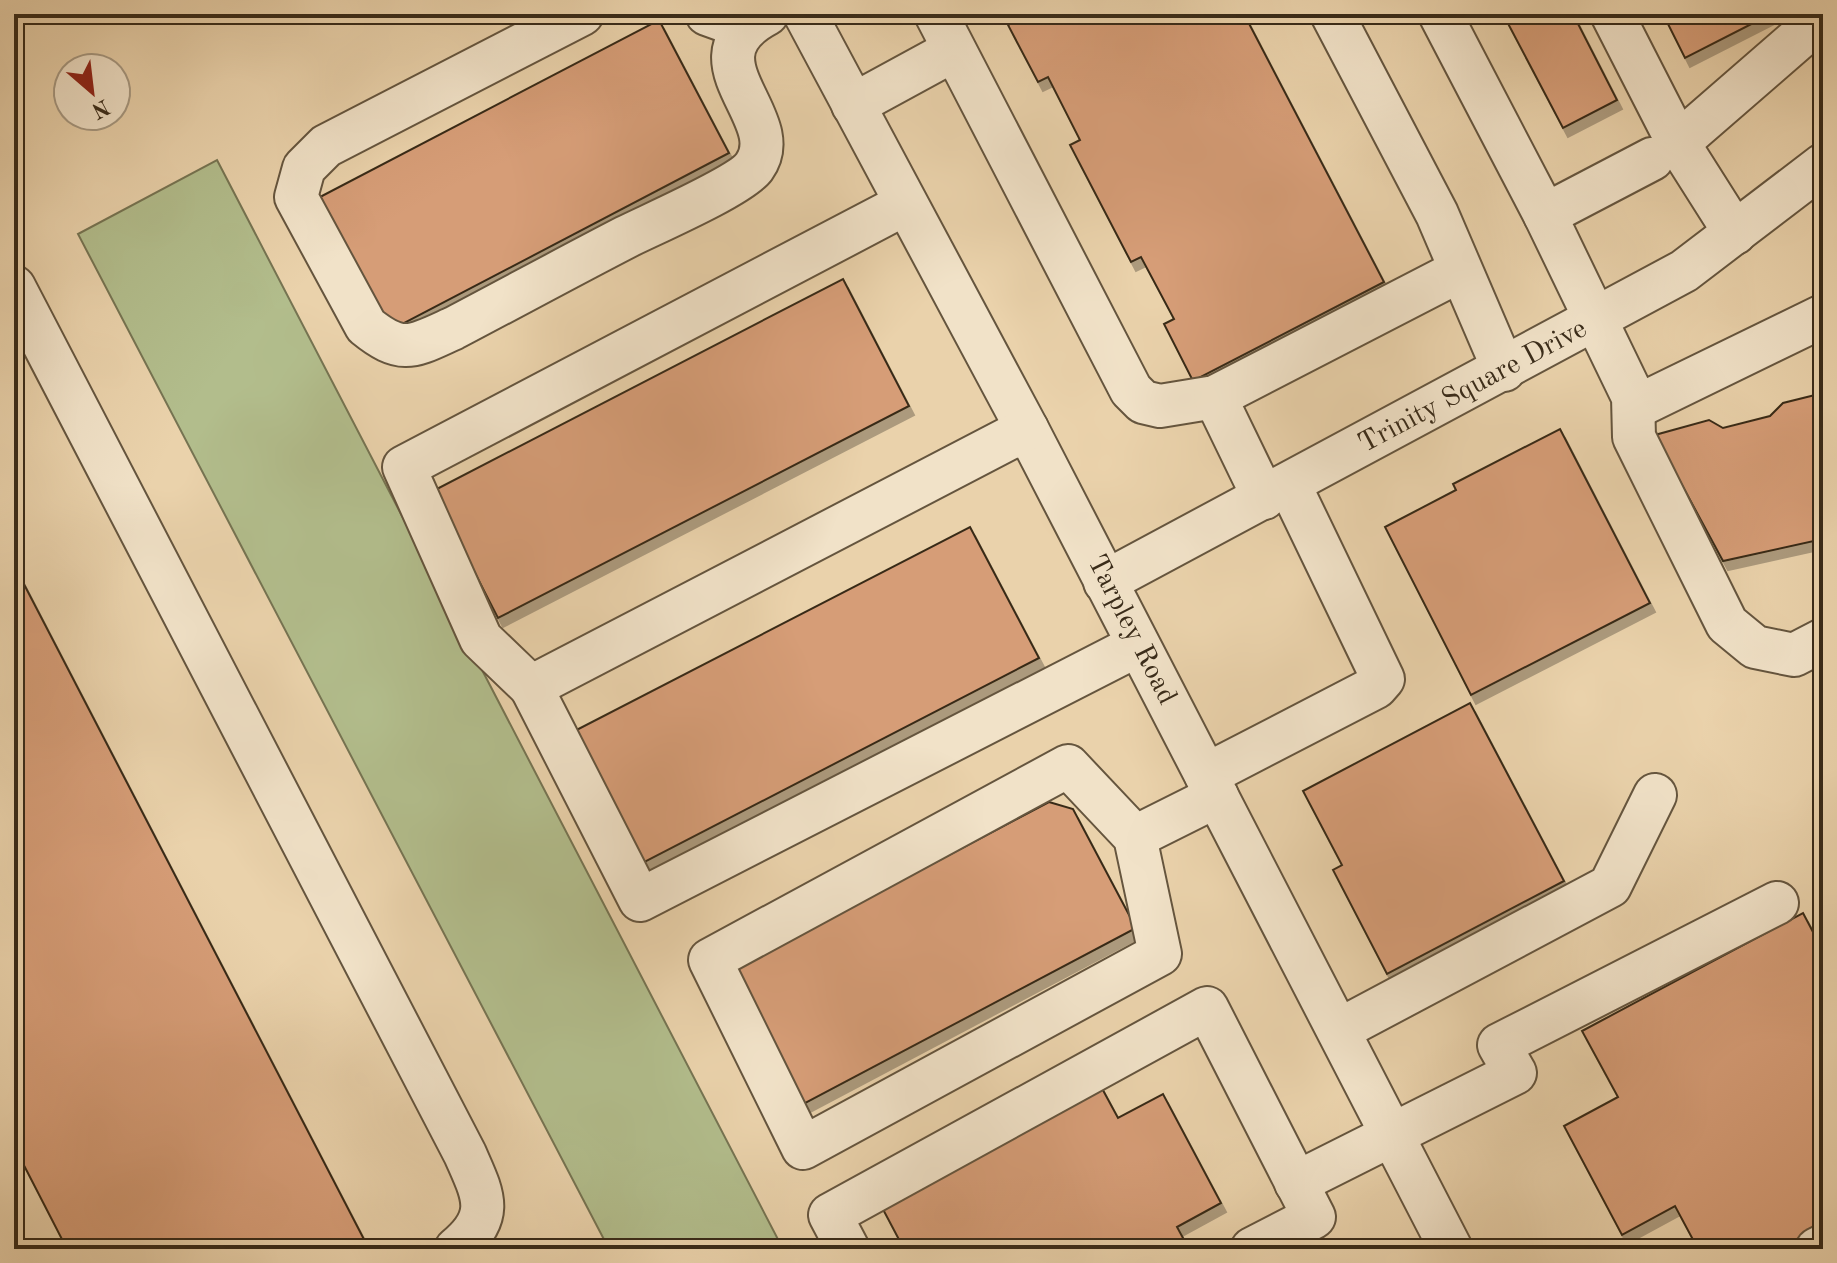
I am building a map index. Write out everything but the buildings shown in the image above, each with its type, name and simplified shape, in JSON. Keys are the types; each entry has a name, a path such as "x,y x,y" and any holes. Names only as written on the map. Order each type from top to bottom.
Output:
{"street":[{"path":"582,14 326,146 304,168 296,197 366,326 385,342 413,346 454,328 698,202 752,170 761,154 762,135 737,79 734,48 739,18"},
{"name":"Tarpley Road","path":"805,14 1027,429 1393,1133 1449,1248"},
{"path":"1332,14 1437,214 1504,370"},
{"path":"1440,14 1599,320 1634,408 1634,437 1727,624 1755,647 1794,655 1823,640"},
{"path":"1612,14 1665,151 1735,233"},
{"path":"1545,215 1665,151 1823,17"},
{"path":"853,105 945,32 1131,390 1143,402 1160,406 1215,397 1459,271"},
{"name":"Trinity Square Drive","path":"1105,582 1599,320 1684,271 1823,165"},
{"path":"905,204 404,467 481,639 531,687 640,900 1138,645"},
{"path":"14,287 465,1154 484,1197 481,1224 456,1249"},
{"path":"1634,408 1823,316"},
{"path":"1135,837 1212,786 1376,687 1383,679 1277,491 1215,397"},
{"path":"531,687 1027,429"},
{"path":"1068,766 1135,837 1160,954 803,1148 710,960 1068,766"},
{"path":"1339,1030 1610,886 1655,795"},
{"path":"1296,1183 1515,1073 1499,1045 1777,903"},
{"path":"848,1249 830,1215 1207,1008 1314,1217 1252,1249"},
{"path":"1817,1249 1823,1246"}],"green space":[{"path":"217,160 783,1249 609,1249 78,234"}]}
